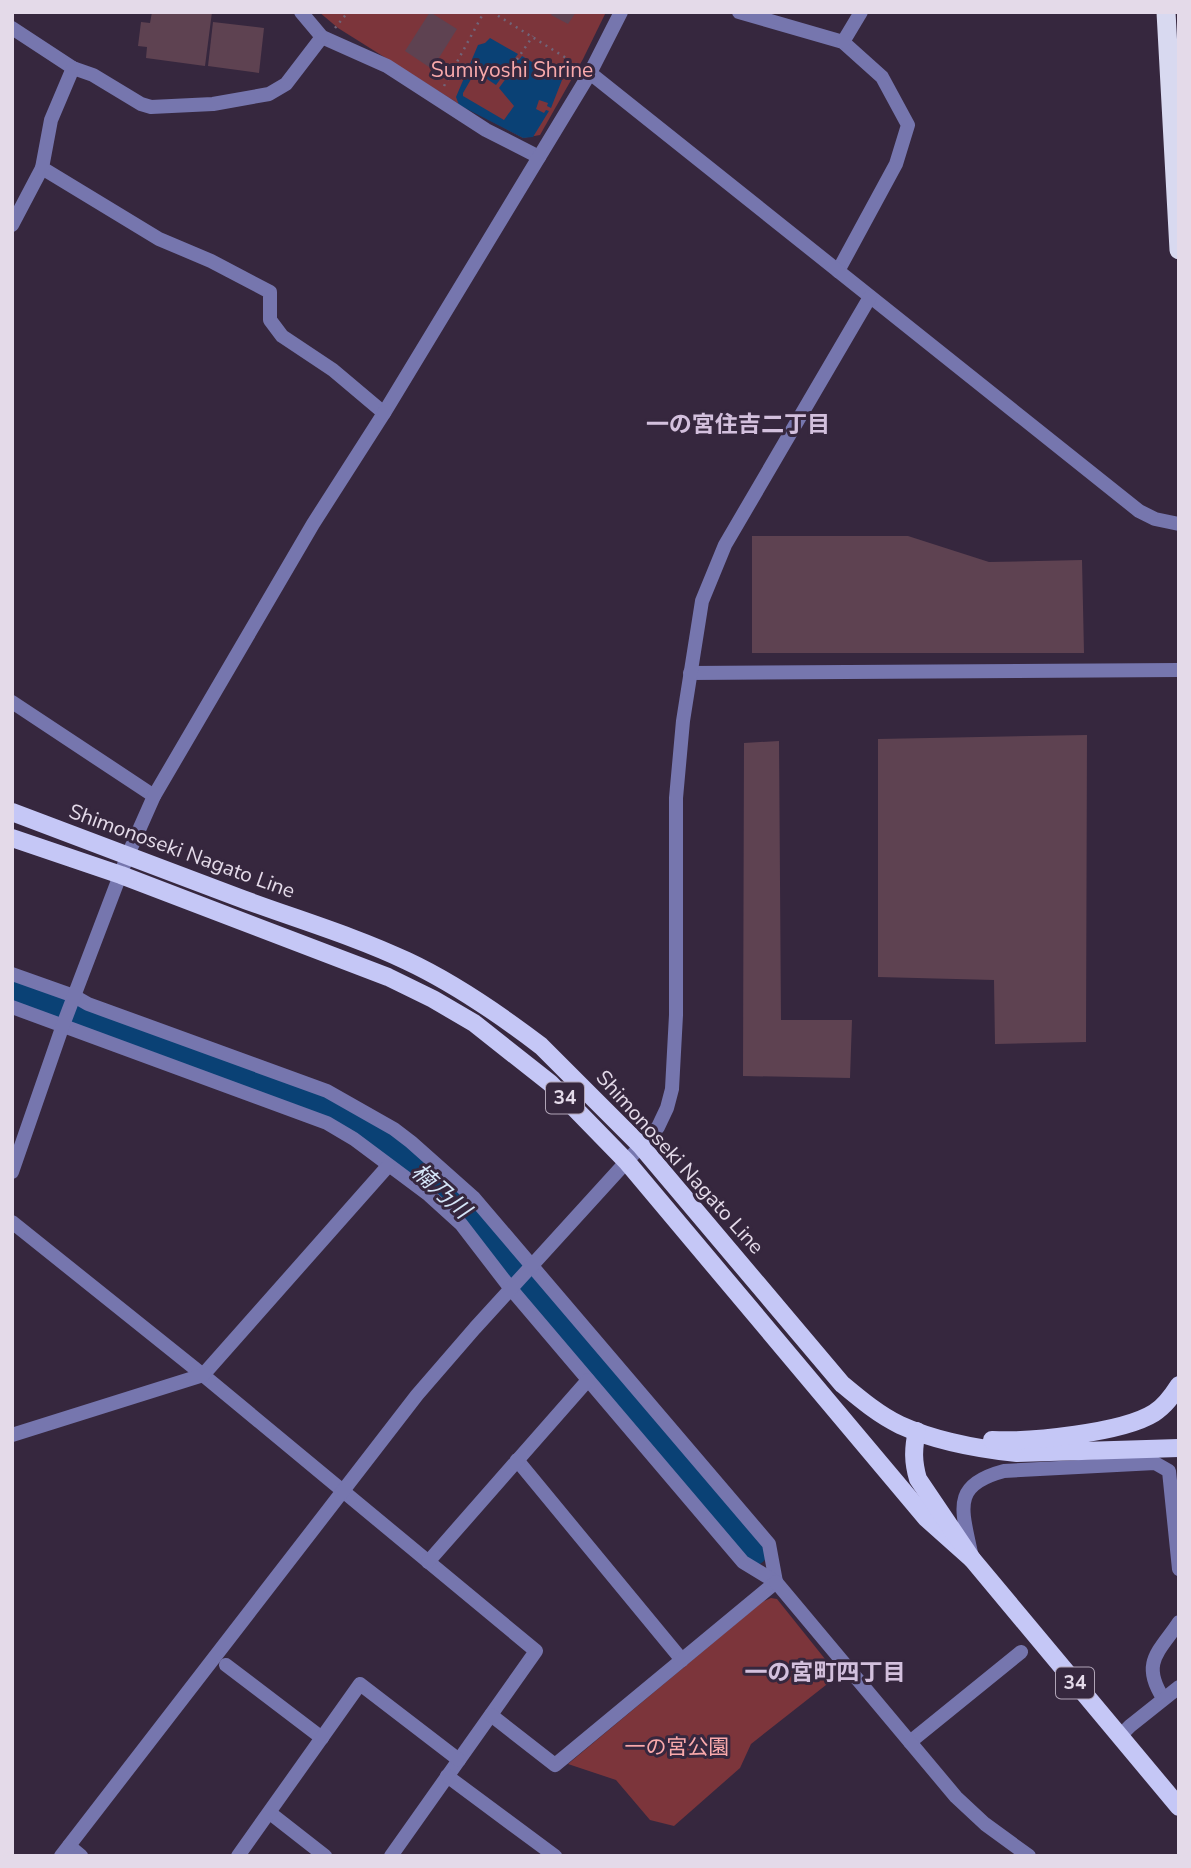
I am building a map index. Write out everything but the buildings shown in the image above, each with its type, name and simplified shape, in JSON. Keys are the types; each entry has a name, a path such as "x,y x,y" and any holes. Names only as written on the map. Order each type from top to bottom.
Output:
{"highway":[{"path":"1166,12 1179,250"}],"main road":[{"name":"Shimonoseki Nagato Line","path":"12,812 127,857 343,934 406,961 447,982 541,1046 641,1146 842,1384 883,1416 925,1434 913,1450 918,1479 972,1559 1179,1807"},
{"name":"Shimonoseki Nagato Line","path":"12,838 121,875 388,977 474,1023 550,1083 627,1162 926,1518 972,1559"},
{"path":"925,1434 1011,1441 1128,1425 1164,1406 1179,1385"},
{"path":"925,1434 1017,1453 1179,1448"}],"street":[{"path":"300,12 322,37 387,66 486,130 539,157"},
{"path":"12,1172 73,998 127,857 154,796 313,524 384,413 539,157 585,69 621,12"},
{"path":"739,12 843,42 882,77 908,125 896,164 838,271"},
{"path":"843,42 861,12"},
{"path":"12,29 73,68 93,75 141,104 151,107 213,104 269,94 286,84 322,37"},
{"path":"12,225 42,167 51,120 73,68"},
{"path":"585,69 1139,510 1156,519 1179,524"},
{"path":"42,167 159,239 211,261 270,292 270,320 282,336 333,370 384,413"},
{"path":"81,1856 65,1851 417,1395 658,1127 672,1089 676,1015 676,798 683,721 702,601 725,545 870,297"},
{"path":"690,673 1179,670"},
{"path":"12,702 154,796"},
{"path":"12,974 327,1091 394,1129 474,1198 769,1544 776,1583"},
{"path":"12,1007 64,1022 327,1124 354,1139 429,1195 461,1224 588,1380 743,1562 776,1583 956,1797 985,1824 1029,1856"},
{"path":"12,1436 203,1375 388,1166"},
{"path":"12,1222 203,1375 536,1651 391,1856"},
{"path":"428,1562 588,1380"},
{"path":"517,1460 682,1660"},
{"path":"972,1559 962,1510 972,1485 985,1476 1004,1471 1155,1463 1175,1478 1170,1501 1179,1569"},
{"path":"491,1715 555,1765 776,1583"},
{"path":"1163,1698 1155,1685 1152,1671 1155,1653 1179,1622"},
{"path":"910,1742 1021,1652"},
{"path":"226,1665 322,1738"},
{"path":"238,1856 360,1684 459,1760"},
{"path":"1120,1736 1179,1687"},
{"path":"447,1776 555,1856"},
{"path":"270,1813 325,1856"}],"path":[{"path":"342,19 348,12"},
{"path":"437,98 484,12"},
{"path":"492,12 585,69"},
{"path":"505,77 533,36"}],"green space":[{"name":"Sumiyoshi Shrine","path":"319,12 606,12 540,135 523,138 459,104 338,28"},
{"name":"一の宮公園","path":"771,1598 777,1599 840,1674 751,1744 740,1768 674,1826 650,1820 616,1780 568,1764 762,1602"}],"water":[{"path":"490,38 518,54 515,58 519,60 522,56 562,80 551,108 547,106 548,103 539,100 536,109 544,113 549,111 533,137 523,138 459,105 456,97 478,45","holes":["478,73 496,85 504,74 507,77 499,88 514,106 504,120 463,96 474,74"]}],"waterway":[{"name":"楠乃川","path":"12,991 318,1104 386,1143 436,1181 464,1208 754,1551"}],"district":[{"name":"一の宮住吉二丁目","path":"738,424"},
{"name":"一の宮町四丁目","path":"825,1672"}]}
